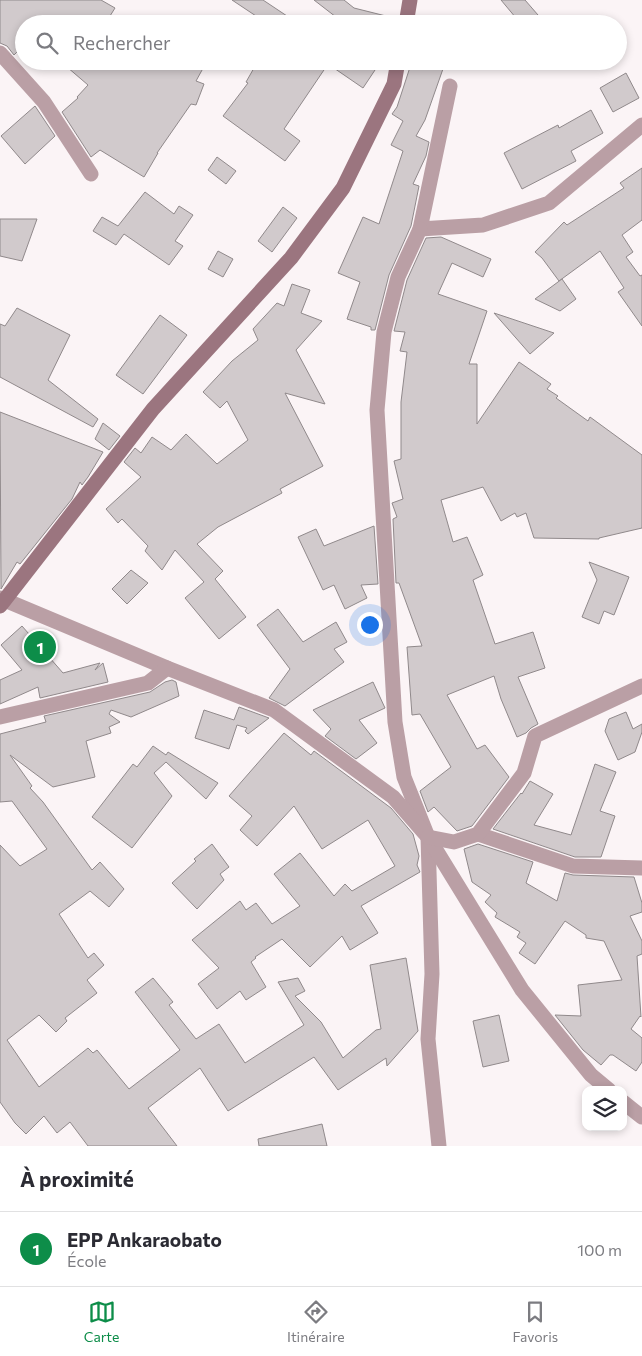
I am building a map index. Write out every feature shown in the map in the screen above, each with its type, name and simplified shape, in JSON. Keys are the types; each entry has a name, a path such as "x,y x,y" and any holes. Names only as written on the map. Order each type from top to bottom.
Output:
{"street":[{"path":"408,15 410,0"},
{"path":"0,53 15,70"},
{"path":"15,70 44,102 91,174"},
{"path":"396,70 394,84 343,188 291,258 153,409 2,602 274,710 393,797 428,836 454,842 478,834 524,772 535,736 642,686"},
{"path":"450,86 420,229 398,277 384,332 378,410 395,722 404,777 428,836 522,990 591,1075 604,1086"},
{"path":"420,229 483,225 549,203 642,125"},
{"path":"0,717 148,682 167,668"},
{"path":"478,834 574,866 642,868"},
{"path":"428,836 432,974 428,1039 439,1146"},
{"path":"627,1105 642,1117"}],"building":[{"path":"0,0 101,0 115,8 111,15 15,15 15,54 7,46 0,43"},
{"path":"232,0 263,0 286,15 254,15"},
{"path":"314,0 344,0 354,8 382,15 333,15"},
{"path":"501,0 525,0 538,15 514,15"},
{"path":"70,70 202,70 196,81 204,84 196,105 191,104 157,153 144,177 100,150 91,157 62,112 78,98 88,85"},
{"path":"253,70 324,70 284,129 300,141 285,161 223,116 248,83 246,82"},
{"path":"337,70 375,70 363,88"},
{"path":"409,70 443,70 425,120 416,136 429,142 426,156 413,184 419,186 411,226 389,275 375,330 371,330 371,327 347,319 360,282 338,273 363,217 379,224 403,151 391,145 403,121 392,114 397,107"},
{"path":"626,73 639,98 613,112 600,88"},
{"path":"35,106 55,136 25,164 1,136"},
{"path":"591,110 603,133 571,151 576,161 522,189 504,153 558,125 559,128"},
{"path":"217,157 236,171 226,184 208,170"},
{"path":"642,168 642,220 622,235 633,252 626,257 640,276 642,275 642,326 618,292 624,288 600,251 559,281 542,258 535,252 564,222 567,225 624,188 620,183"},
{"path":"145,192 174,214 179,206 193,215 175,241 183,246 169,265 124,234 116,245 93,231 102,217 118,226"},
{"path":"283,207 297,218 272,252 258,241"},
{"path":"0,219 37,219 22,261 0,256"},
{"path":"441,237 491,259 483,277 452,263 438,294 487,311 469,364 477,364 477,424 519,362 551,384 547,389 558,396 556,398 588,421 590,417 642,455 642,528 599,539 534,538 526,513 517,517 515,513 501,521 483,487 441,500 453,542 467,537 483,575 473,580 495,644 533,632 545,668 518,677 538,724 517,737 501,699 494,676 447,695 477,749 485,745 509,777 472,826 457,831 434,807 428,812 420,791 451,767 420,714 412,715 407,647 422,646 399,583 396,583 393,519 397,517 392,503 403,499 394,461 401,459 401,402 407,352 400,351 405,332 394,331 407,280 426,238"},
{"path":"218,251 233,259 223,277 208,269"},
{"path":"562,279 576,299 560,311 535,299"},
{"path":"292,284 310,290 301,313 322,321 296,350 325,404 285,393 323,466 280,489 282,493 218,527 197,544 223,571 215,579 246,617 219,639 185,598 204,582 175,550 162,570 145,551 148,546 122,519 118,523 106,509 141,477 124,462 135,448 141,453 152,437 171,450 186,434 217,464 248,440 227,401 220,408 203,392 232,361 258,340 253,329 277,303 284,306"},
{"path":"17,308 70,335 48,380 98,419 93,427 0,377 0,324 5,326"},
{"path":"494,313 554,333 530,354"},
{"path":"160,315 187,335 143,394 116,375"},
{"path":"0,412 103,452 82,485 80,482 72,499 20,564 17,562 1,589"},
{"path":"103,423 120,436 109,450 95,439"},
{"path":"374,526 378,584 361,585 367,598 345,609 334,585 323,590 298,537 316,529 324,546"},
{"path":"589,562 629,577 614,615 604,611 599,624 582,617 597,580"},
{"path":"131,570 148,583 127,604 112,589"},
{"path":"278,609 303,642 336,622 347,642 334,649 344,662 285,706 269,698 290,669 257,625"},
{"path":"22,626 63,673 100,663 95,670 103,663 108,682 40,698 38,687 0,704 0,680 22,670 1,645"},
{"path":"172,680 176,682 179,696 131,717 111,710 109,714 120,722 109,727 111,733 86,741 95,777 53,787 10,755 32,786 30,788 43,802 92,870 100,862 124,889 109,907 90,891 59,914 88,958 94,953 104,965 87,980 97,993 65,1018 67,1021 56,1032 39,1015 7,1040 39,1087 88,1048 93,1053 97,1050 129,1089 180,1050 135,992 153,978 173,1002 169,1005 196,1039 219,1024 245,1063 304,1025 278,982 298,978 305,991 295,996 321,1022 343,1058 376,1030 381,1029 370,965 406,958 418,1031 387,1066 386,1058 338,1090 314,1057 228,1111 200,1068 148,1108 177,1146 88,1146 70,1122 57,1133 44,1116 26,1134 15,1123 0,1102 0,845 20,866 47,849 12,801 0,802 0,734 46,722 44,716 150,692 165,682"},
{"path":"373,682 385,708 359,720 377,743 356,759 325,736 331,729 313,710"},
{"path":"239,707 269,718 248,734 245,731 247,728 237,725 229,749 195,738 204,710 234,720"},
{"path":"626,712 633,729 642,724 642,732 635,752 618,760 605,731 609,719"},
{"path":"284,733 311,755 314,751 391,808 413,834 419,856 417,865 420,872 361,906 378,933 350,950 342,936 310,967 282,939 255,957 251,962 266,987 246,1000 240,991 217,1009 198,984 219,968 192,940 240,901 246,910 256,903 272,924 300,906 274,874 300,853 334,896 345,884 352,891 395,866 368,820 322,849 294,806 257,846 240,830 252,816 229,796"},
{"path":"153,746 166,755 168,752 218,783 206,799 166,762 154,773 172,796 132,848 92,817 133,764 137,767"},
{"path":"595,764 616,772 600,811 615,816 601,857 575,857 493,829 522,794 530,781 553,794 534,825 571,835"},
{"path":"212,844 229,867 220,874 224,880 197,909 172,883 196,861 194,859"},
{"path":"478,844 533,862 526,883 557,901 565,873 573,875 634,877 642,903 642,912 630,916 642,941 642,954 637,956 641,1017 631,1029 642,1038 642,1062 636,1071 613,1055 610,1055 601,1065 583,1050 555,1015 581,1016 578,985 622,980 604,941 586,938 586,935 565,921 535,964 519,953 526,943 517,937 520,932 495,917 497,913 485,902 491,895 472,882 464,849"},
{"path":"499,1015 509,1061 483,1067 473,1021"},
{"path":"322,1124 327,1146 259,1146 258,1139"}],"place":[{"name":"EPP Ankaraobato","path":"40,647"}]}
